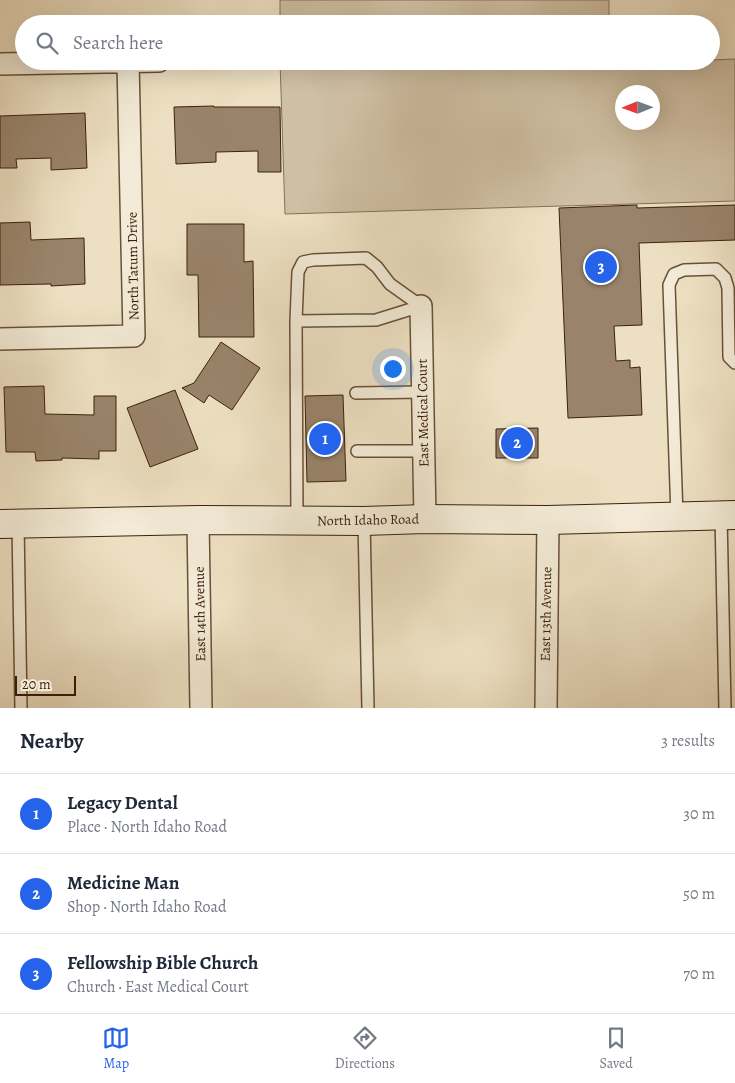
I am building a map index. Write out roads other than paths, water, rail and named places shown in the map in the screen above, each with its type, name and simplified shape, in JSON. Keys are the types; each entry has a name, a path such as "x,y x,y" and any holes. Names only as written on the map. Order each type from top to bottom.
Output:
{"main road":[{"name":"North Idaho Road","path":"9,524 198,520 548,520 728,515"}],"street":[{"path":"0,64 15,64"},
{"name":"North Tatum Drive","path":"0,339 134,336 128,70"},
{"name":"East Medical Court","path":"421,306 425,519"},
{"name":"East 14th Avenue","path":"198,520 201,708"},
{"name":"East 13th Avenue","path":"546,708 548,520"}],"lane":[{"path":"297,520 296,321 298,272 302,262 366,258 390,284 421,306"},
{"path":"677,516 669,285 674,274 684,270 716,269 725,278 728,288 729,356 735,363"},
{"path":"296,321 376,320 421,306"},
{"path":"356,393 423,392"},
{"path":"357,451 424,451"},
{"path":"725,708 728,515"},
{"path":"364,520 368,708"},
{"path":"9,524 21,708"}],"place":[{"name":"Fellowship Bible Church","path":"601,267"},
{"name":"Legacy Dental","path":"325,439"},
{"name":"Medicine Man","path":"517,443"}]}
